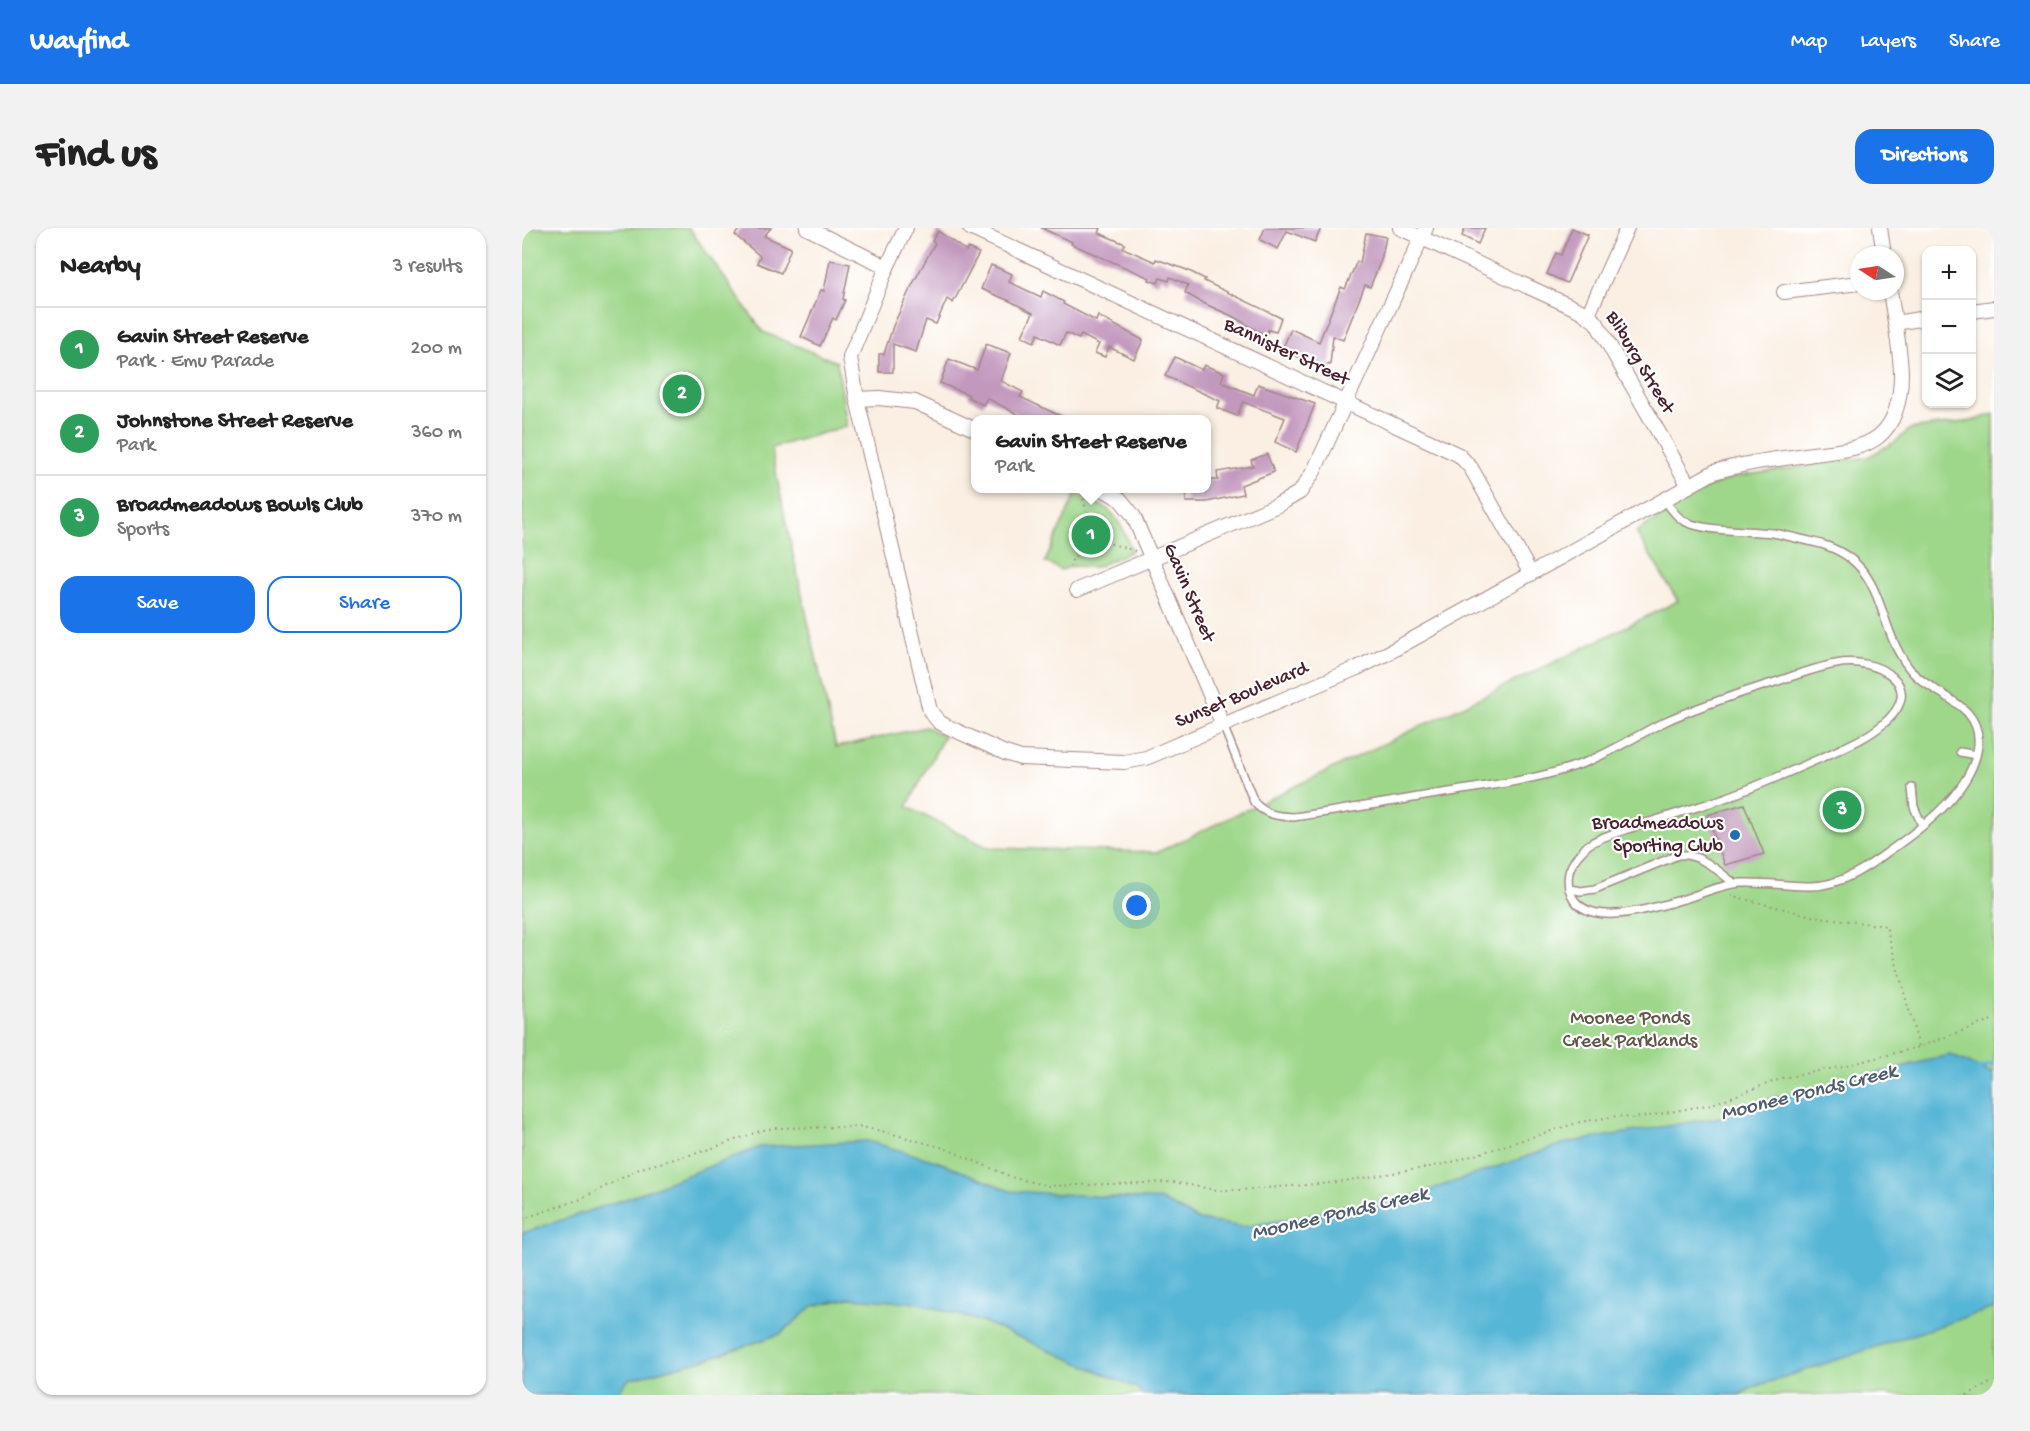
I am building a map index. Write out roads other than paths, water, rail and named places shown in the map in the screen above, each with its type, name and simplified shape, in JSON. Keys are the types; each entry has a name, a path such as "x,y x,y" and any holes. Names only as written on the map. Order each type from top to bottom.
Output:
{"street":[{"path":"807,228 887,267"},
{"name":"Sunset Boulevard","path":"906,228 887,267 850,357 857,399 928,705 933,716 939,722 1005,753 1021,758 1124,762 1146,758 1357,668 1714,472 1847,449 1869,442 1877,437 1891,421 1899,395 1900,354 1891,300"},
{"name":"Bannister Street","path":"970,228 1452,452 1471,468 1531,574"},
{"name":"Bliburg Street","path":"1400,228 1424,233 1588,315 1600,328 1689,486"},
{"path":"1588,315 1628,228"},
{"path":"1880,228 1883,246"},
{"path":"1077,590 1278,505 1300,492 1314,471 1347,403 1424,233"},
{"path":"1784,292 1850,284"},
{"path":"1976,310 1994,308"},
{"path":"1895,323 1922,319"},
{"path":"857,399 896,398 915,402 971,428"},
{"name":"Gavin Street","path":"1109,493 1120,499 1133,515 1223,725"}],"lane":[{"path":"1223,725 1254,802 1260,810 1269,814 1293,817 1543,775 1584,763 1667,721 1738,694 1839,663 1860,663 1876,668 1896,679 1902,692 1899,708 1875,731 1758,785 1717,801 1611,834 1589,844 1576,857 1570,868 1568,879 1569,889 1578,905 1585,910 1616,914 1655,907 1732,884 1812,886 1826,884 1856,872 1875,861 1922,825 1945,804 1970,774 1976,754 1978,734 1972,717 1952,699 1911,672 1901,656 1863,568 1851,557 1837,549 1785,536 1686,522 1679,518 1664,499"},
{"path":"1960,752 1976,754"},
{"path":"1912,788 1914,807 1922,825"},
{"path":"1569,889 1581,891 1594,889 1678,855 1688,854 1700,860 1732,884"}],"water":[{"path":"1950,1055 1994,1074 1994,1308 1754,1387 1738,1395 1143,1395 1137,1388 988,1324 919,1303 850,1298 813,1306 780,1334 710,1358 629,1379 619,1391 608,1395 522,1395 522,1233 625,1199 760,1147 868,1141 939,1162 1010,1191 1161,1200 1199,1220 1243,1227 1407,1198 1566,1143 1721,1117 1750,1104"}],"waterway":[{"name":"Moonee Ponds Creek","path":"1976,1069 1994,1064"}],"place":[{"name":"Johnstone Street Reserve","path":"682,394"},
{"name":"Gavin Street Reserve","path":"1091,535"},
{"name":"Broadmeadows Bowls Club","path":"1842,810"},
{"name":"Broadmeadows Sporting Club","path":"1735,835"}],"park label":[{"name":"Moonee Ponds Creek Parklands","path":"1630,1030"}]}
